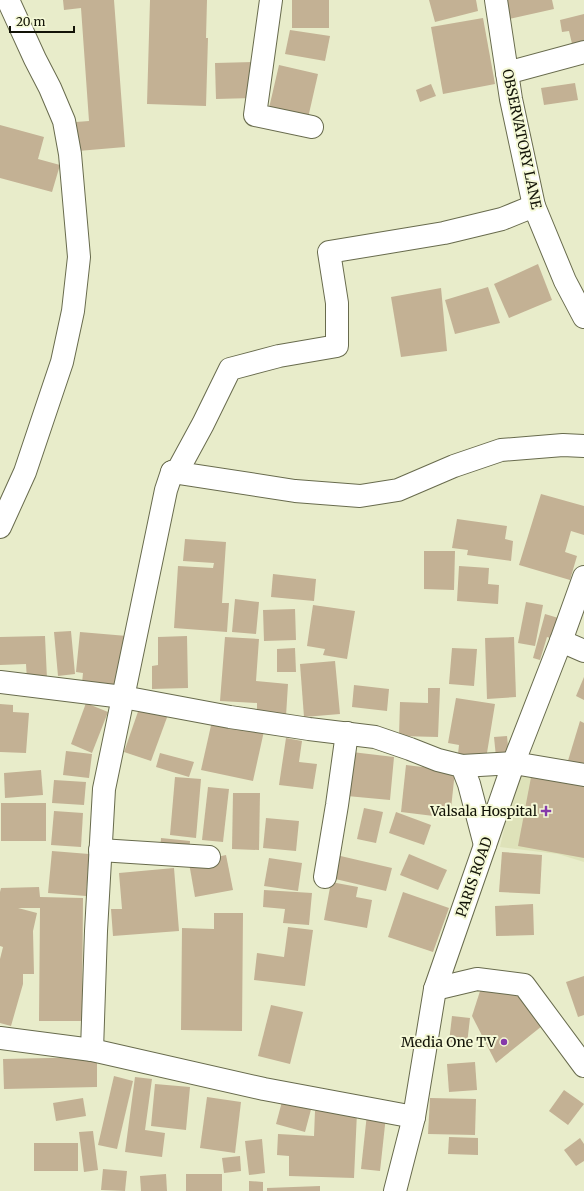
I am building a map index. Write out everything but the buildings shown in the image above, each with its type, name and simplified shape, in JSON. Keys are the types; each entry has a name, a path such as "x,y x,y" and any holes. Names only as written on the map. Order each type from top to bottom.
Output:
{"street":[{"path":"0,527 26,472 62,362 73,311 79,257 70,154 64,121 8,0"},
{"path":"271,0 255,115 312,127"},
{"name":"OBSERVATORY LANE","path":"496,0 511,99 534,206 565,281 584,317"},
{"path":"507,73 584,52"},
{"path":"172,472 178,470 230,369 279,356 336,346 337,303 329,252 444,233 502,219 534,206"},
{"path":"172,472 295,491 360,496 398,490 454,466 501,450 563,445 584,446"},
{"path":"92,1050 104,789 166,490 172,472"},
{"name":"PARIS ROAD","path":"395,1191 414,1117 435,988 514,763 584,577"},
{"path":"561,640 584,651"},
{"path":"0,682 123,697 230,718 375,736 438,760 462,766 514,763 584,775"},
{"path":"325,877 347,733"},
{"path":"462,766 469,784 485,845"},
{"path":"100,850 209,857"},
{"path":"435,988 477,979 524,985 584,1066"},
{"path":"0,1038 92,1050 264,1089 414,1117"}],"shaded area":[{"name":"Valsala Hospital","path":"518,767 584,775 584,862 558,854 500,847"}],"place":[{"name":"Valsala Hospital","path":"546,811"},
{"name":"Media One TV","path":"504,1042"}]}
